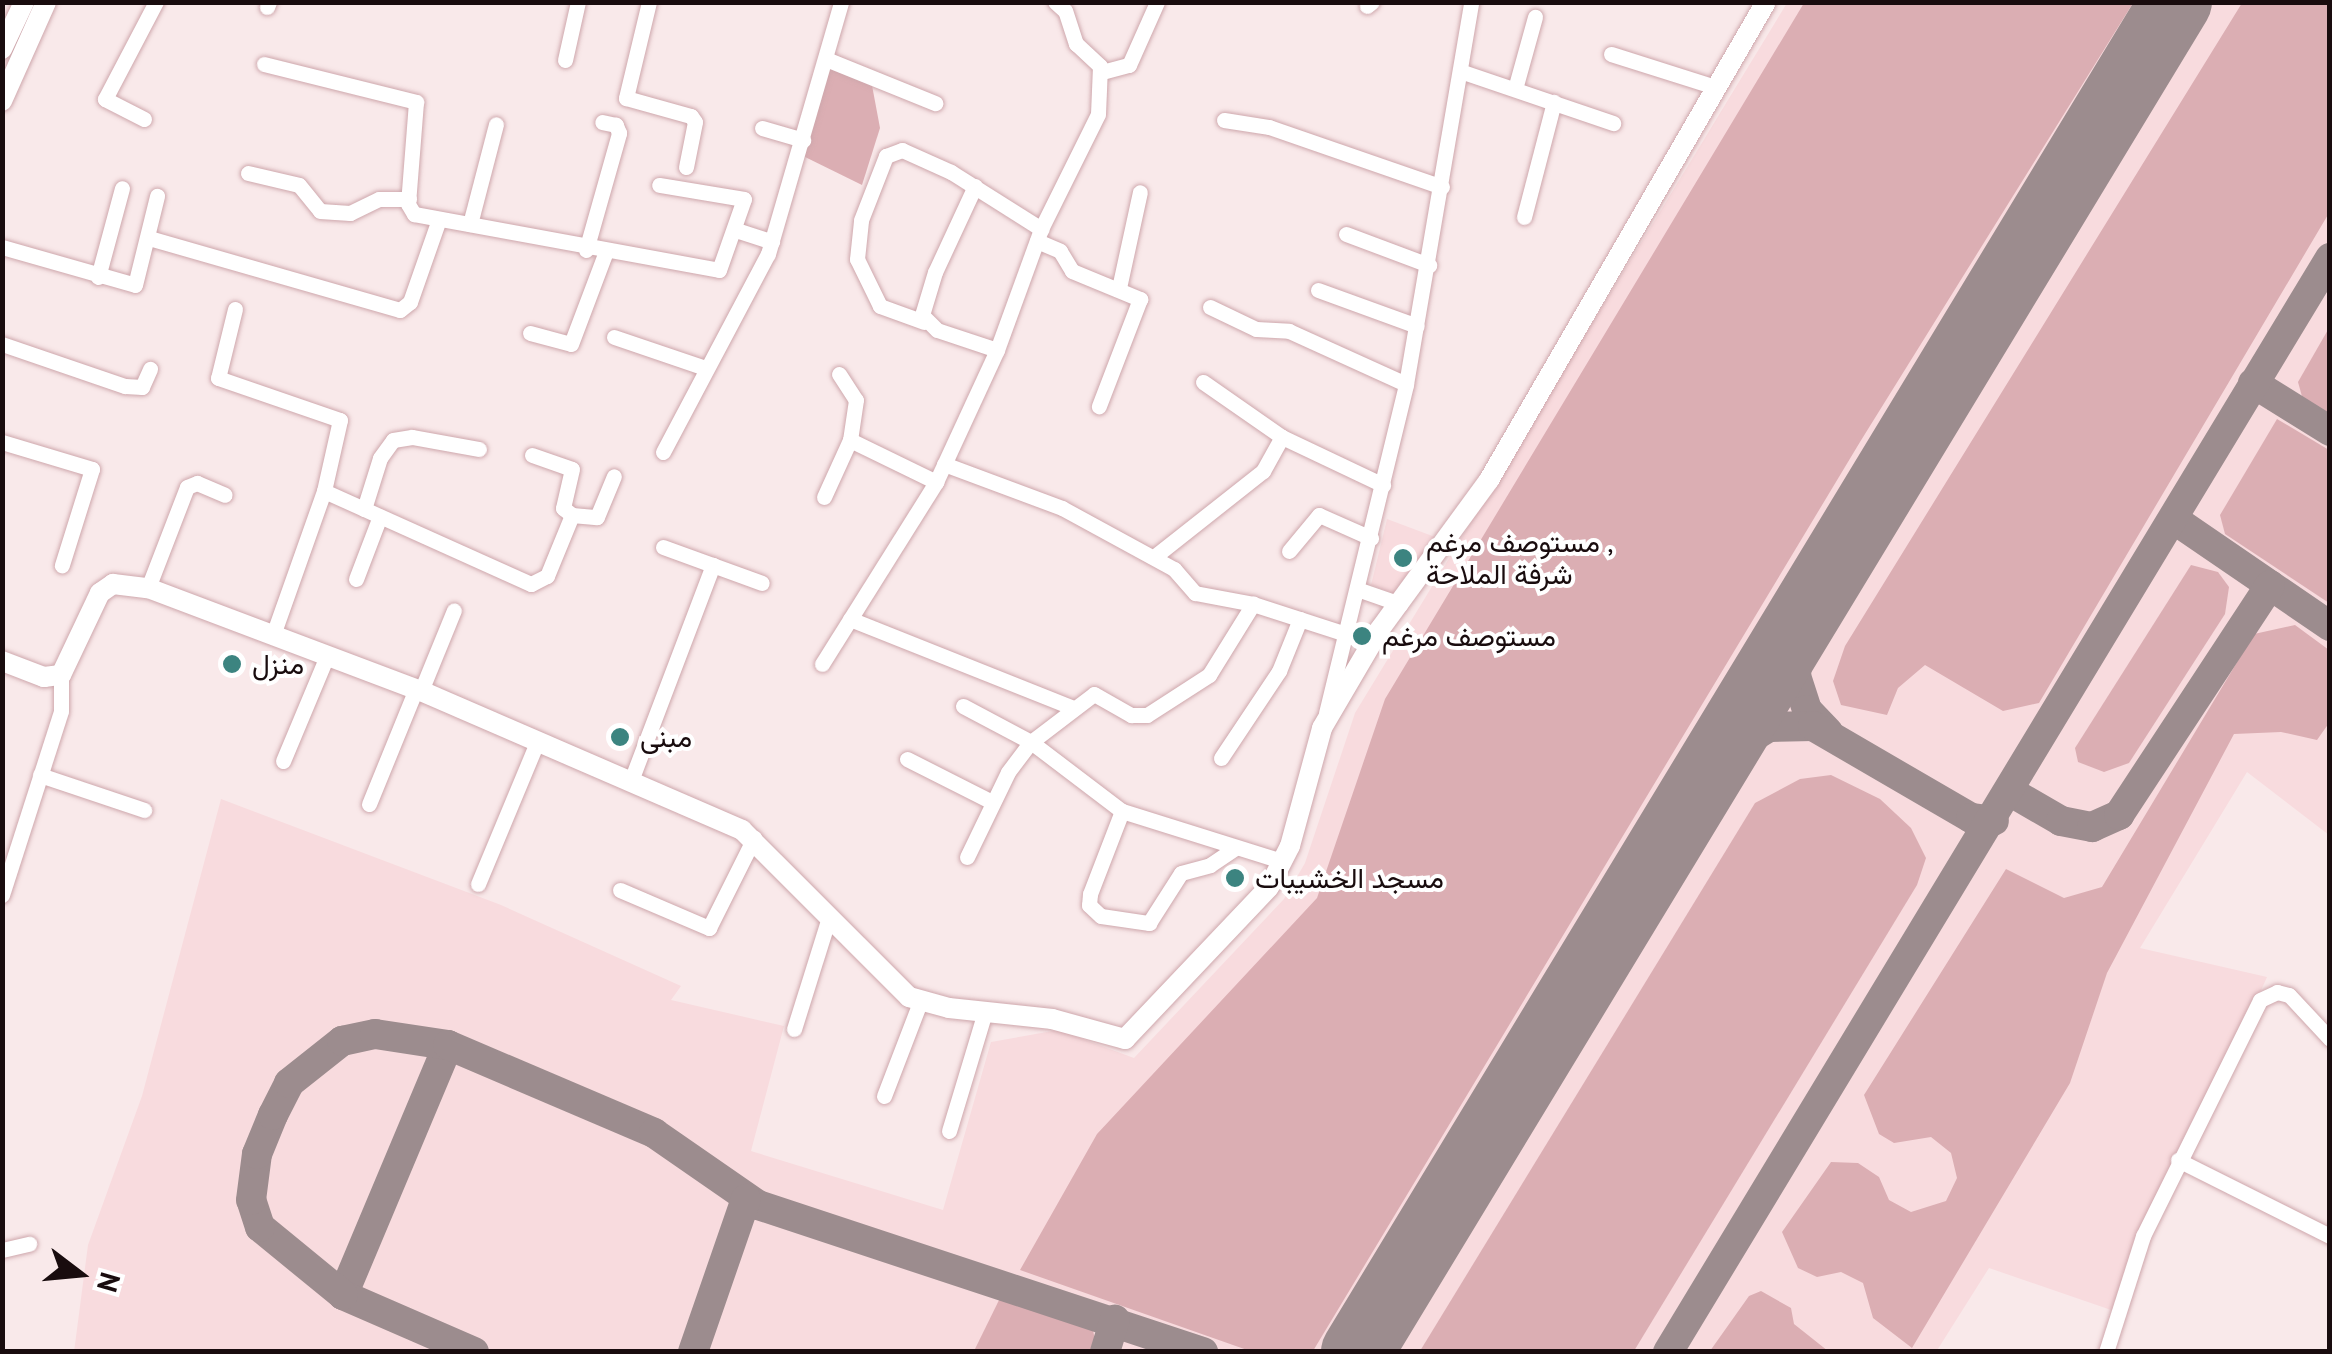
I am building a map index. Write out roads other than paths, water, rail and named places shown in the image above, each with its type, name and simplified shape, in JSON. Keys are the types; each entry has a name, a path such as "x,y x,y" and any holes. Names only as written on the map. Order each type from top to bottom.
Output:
{"main road":[{"path":"2,49 24,2"},
{"path":"2,101 46,2"},
{"path":"2,661 44,677 61,675 100,592 113,584 148,588 419,690 632,778 754,838 886,978 920,1002 1052,1019 1113,1039 1131,1036 1253,910 1282,861 1322,728 1400,604 1489,480 1766,2"}],"street":[{"path":"144,119 105,99 156,2"},
{"path":"565,60 578,2"},
{"path":"649,2 626,98 690,116 695,122 686,166"},
{"path":"663,452 772,242 841,2"},
{"path":"822,664 936,482 997,350 1039,235 1098,114 1102,72 1076,44 1065,11 1055,2"},
{"path":"1102,72 1129,65 1158,2"},
{"path":"1322,728 1406,384 1470,2"},
{"path":"1515,88 1536,18"},
{"path":"1612,54 1716,87"},
{"path":"826,59 936,104"},
{"path":"264,64 416,102 408,199 414,214 604,254 713,272 728,260 744,198 659,185"},
{"path":"1460,71 1613,123"},
{"path":"1524,217 1554,102"},
{"path":"1224,120 1269,127 1442,187"},
{"path":"586,250 619,133 616,125 602,122"},
{"path":"470,224 496,124"},
{"path":"762,128 803,140"},
{"path":"997,350 880,306 857,259 862,220 886,156 902,150 975,186 1060,251 1072,271 1138,294 1140,303 1099,406"},
{"path":"248,173 299,185 320,211 350,213 380,199 408,199"},
{"path":"924,322 935,272 975,186"},
{"path":"98,278 122,188"},
{"path":"1119,288 1140,192"},
{"path":"2,248 98,278 138,284 157,196"},
{"path":"149,238 400,310 410,302 440,219"},
{"path":"736,230 772,242"},
{"path":"1346,234 1428,264"},
{"path":"530,333 570,344 604,254"},
{"path":"1318,290 1416,326"},
{"path":"1210,307 1256,330 1289,330 1406,384"},
{"path":"235,309 218,378 340,420 324,491 273,635"},
{"path":"614,336 706,368"},
{"path":"2,344 134,388 142,387 150,369"},
{"path":"824,498 850,440 856,400 839,374"},
{"path":"1203,382 1282,437 1383,485"},
{"path":"364,509 380,458 393,440 412,436 479,449"},
{"path":"1154,557 1263,470 1282,437"},
{"path":"850,440 936,482"},
{"path":"2,442 92,469 62,565"},
{"path":"532,455 572,468 563,508 572,514 597,518 614,476"},
{"path":"944,464 1062,508 1182,574 1191,592 1253,604 1346,634"},
{"path":"148,588 187,487 198,483 225,495"},
{"path":"324,491 539,584 572,514"},
{"path":"1289,552 1319,515 1371,538"},
{"path":"356,579 380,516"},
{"path":"662,547 762,582"},
{"path":"632,778 713,565"},
{"path":"1357,589 1400,604"},
{"path":"967,857 992,802 1031,742 1094,694 1131,715 1147,715 1208,675 1253,604"},
{"path":"369,804 454,610"},
{"path":"850,619 1074,708"},
{"path":"1221,758 1280,671 1300,619"},
{"path":"284,762 327,656"},
{"path":"2,895 61,712 61,675"},
{"path":"963,706 1031,742 1122,810 1282,861"},
{"path":"478,884 538,740"},
{"path":"907,758 992,802"},
{"path":"40,775 144,810"},
{"path":"1122,810 1090,894 1089,905 1101,916 1149,922 1181,873 1210,865 1235,848"},
{"path":"620,890 709,928 754,838"},
{"path":"794,1029 829,917"},
{"path":"2106,1352 2142,1236 2178,1160 2268,994 2289,995 2330,1039"},
{"path":"884,1096 920,1002"},
{"path":"948,1131 985,1012"},
{"path":"2178,1160 2330,1236"},
{"path":"2,1250 29,1244"}],"place":[{"name":"مستوصف مرغم , شرفة الملاحة","path":"1403,558"},
{"name":"مستوصف مرغم","path":"1362,636"},
{"name":"منزل","path":"232,664"},
{"name":"مبنى","path":"620,737"},
{"name":"مسجد الخشيبات","path":"1235,878"}]}
